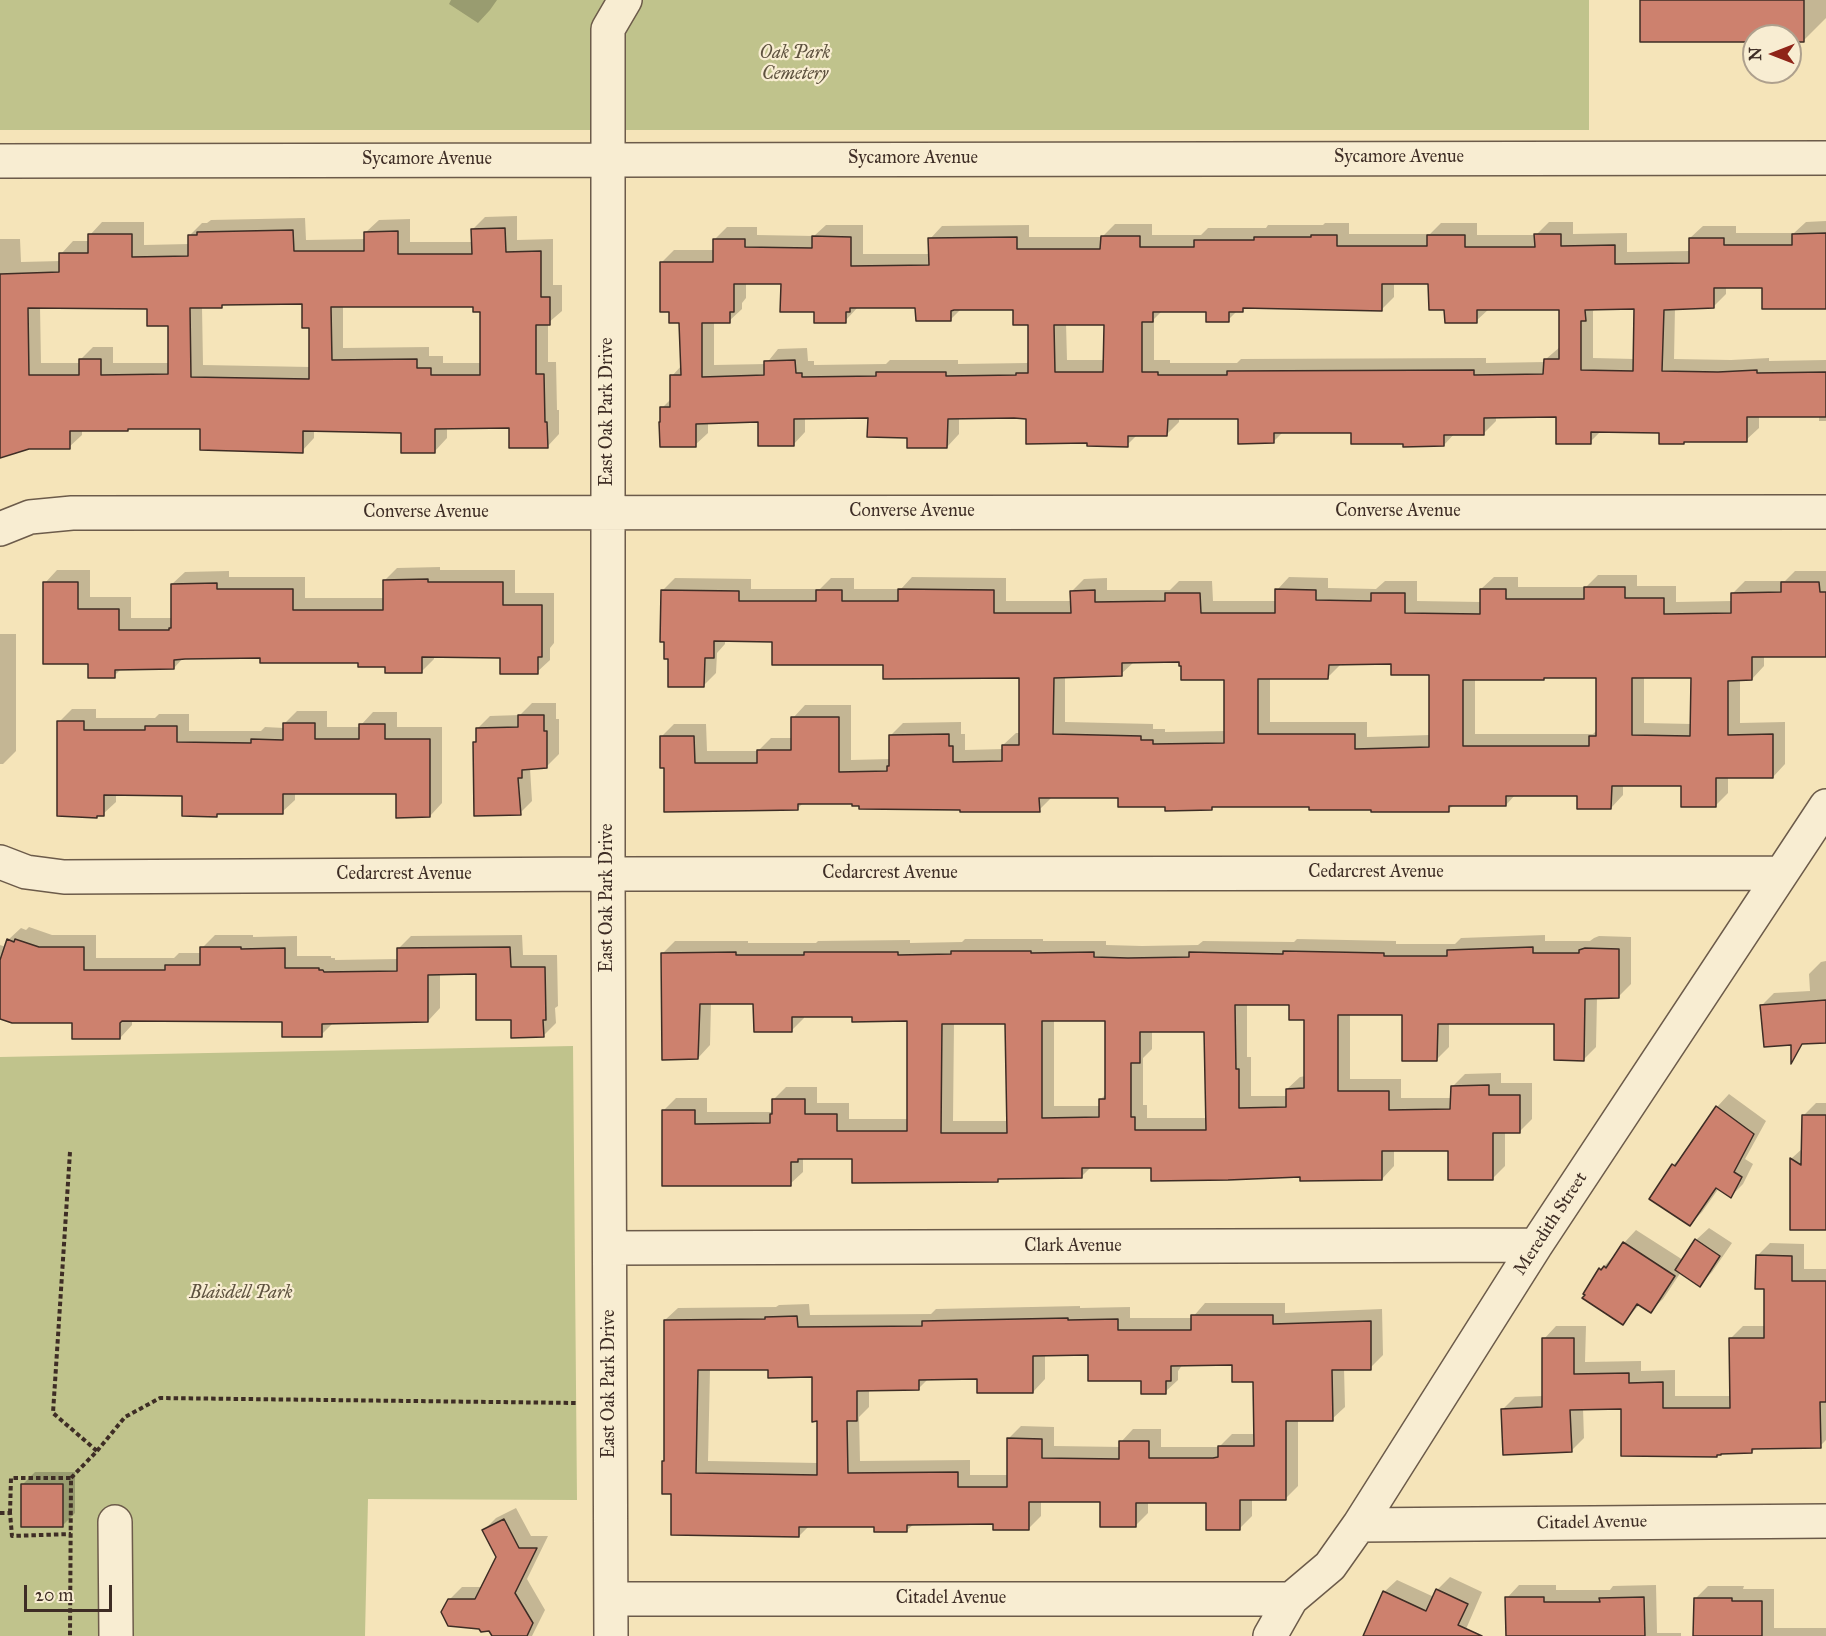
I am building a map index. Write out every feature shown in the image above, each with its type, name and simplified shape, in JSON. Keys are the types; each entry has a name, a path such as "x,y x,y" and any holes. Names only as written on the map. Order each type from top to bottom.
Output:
{"street":[{"name":"East Oak Park Drive","path":"611,1636 608,29 625,0"},
{"name":"Sycamore Avenue","path":"0,161 1826,158"},
{"name":"Converse Avenue","path":"0,529 30,518 72,513 1826,512"},
{"name":"Meredith Street","path":"1270,1636 1291,1599 1330,1566 1359,1526 1536,1245 1826,806"},
{"name":"Cedarcrest Avenue","path":"0,862 26,872 64,877 1782,873"},
{"name":"Clark Avenue","path":"610,1248 1536,1245"},
{"name":"Citadel Avenue","path":"1359,1526 1826,1521"},
{"path":"115,1522 116,1636"},
{"name":"Citadel Avenue","path":"611,1599 1291,1599"}],"path":[{"path":"70,1152 53,1413 97,1451"},
{"path":"70,1636 71,1478 125,1417 160,1398 578,1403"},
{"path":"71,1478 11,1478 10,1513 12,1536 71,1534"},
{"path":"0,1513 10,1513"}],"green space":[{"name":"Oak Park Cemetery","path":"0,0 1589,0 1589,130 0,130"},
{"name":"Blaisdell Park","path":"573,1046 577,1500 368,1499 365,1636 0,1636 0,1057"}],"building":[{"path":"1640,0 1804,0 1804,42 1802,42 1802,24 1742,24 1742,42 1640,42"},
{"path":"505,228 506,252 541,251 541,297 550,297 550,325 536,325 536,374 544,374 548,448 509,448 509,428 435,429 435,453 401,453 401,433 303,431 303,453 200,450 200,429 128,429 128,431 70,431 70,449 29,449 0,458 0,274 59,272 59,253 88,253 88,234 132,234 132,257 188,256 188,235 197,235 197,232 293,230 294,251 364,251 364,232 398,231 398,254 472,254 471,229","holes":["302,304 302,328 309,328 309,379 191,377 190,308 222,308 222,305","331,307 473,307 473,312 480,312 480,375 431,375 431,368 417,368 417,359 332,360","28,308 147,309 147,326 168,326 168,374 101,375 101,359 79,359 79,375 29,375"]},
{"path":"1826,233 1826,309 1762,309 1762,288 1714,288 1714,308 1664,310 1662,371 1826,372 1826,417 1747,417 1747,442 1659,444 1659,433 1591,432 1591,444 1556,444 1556,417 1484,418 1484,435 1444,435 1444,446 1403,447 1403,444 1351,444 1351,433 1274,433 1274,443 1238,444 1238,419 1168,419 1167,436 1128,436 1128,447 1087,446 1087,443 1026,444 1026,419 1014,418 948,419 947,448 907,448 907,438 867,437 868,418 794,419 794,446 758,446 758,422 696,424 696,447 660,447 660,407 670,407 670,375 681,375 679,323 669,323 669,312 660,312 660,262 713,262 713,239 745,239 745,247 812,248 812,236 851,237 851,266 929,265 928,238 1017,237 1017,249 1100,249 1101,236 1140,236 1140,247 1194,247 1194,240 1254,240 1254,237 1311,237 1311,235 1337,235 1337,246 1427,246 1427,235 1465,235 1465,247 1535,247 1534,234 1561,234 1561,246 1615,245 1615,264 1689,263 1689,238 1724,238 1724,245 1792,245 1792,234","holes":["734,284 781,284 780,312 814,312 814,323 846,323 846,312 850,312 850,308 915,308 916,321 951,321 951,311 954,310 1013,310 1013,325 1028,325 1028,373 946,376 946,372 876,372 876,376 802,377 802,373 796,373 795,360 764,361 764,375 702,377 702,323 730,323 730,312 734,312","1382,284 1428,284 1429,310 1444,310 1445,323 1477,323 1477,310 1559,310 1559,359 1544,359 1543,374 1474,375 1474,370 1227,371 1227,375 1158,375 1158,372 1142,372 1142,322 1153,322 1153,312 1206,312 1206,322 1229,322 1229,312 1243,312 1243,308 1382,311","1634,309 1633,371 1581,370 1581,321 1586,321 1585,310","1054,325 1104,325 1103,372 1055,372"]},
{"path":"428,579 428,582 503,582 503,605 542,605 542,657 538,657 538,674 500,674 500,658 422,657 422,673 385,673 385,667 358,667 358,663 260,663 260,658 185,659 174,660 174,669 115,670 115,678 88,678 88,664 43,664 43,582 78,582 78,609 119,609 119,630 169,630 171,628 171,584 217,583 217,589 293,589 293,610 383,610 383,580"},
{"path":"1781,582 1819,582 1820,592 1826,592 1826,657 1752,657 1752,680 1728,681 1728,735 1773,734 1773,778 1716,778 1716,807 1681,807 1681,786 1612,786 1611,809 1577,809 1577,796 1506,796 1506,806 1449,806 1449,812 1309,810 1309,807 1212,807 1212,810 1165,811 1165,807 1118,807 1118,798 1039,798 1040,812 859,809 859,806 852,806 852,804 798,804 798,810 664,812 664,768 660,768 660,736 694,736 695,763 757,763 757,750 791,750 791,717 839,717 839,772 887,771 889,735 949,734 949,746 953,746 953,762 1002,761 1002,745 1019,745 1019,678 883,679 883,665 772,665 772,642 714,641 714,658 705,658 704,687 668,687 668,659 664,659 664,642 660,642 661,590 739,591 739,601 816,601 816,590 842,590 842,601 898,601 898,589 994,590 994,613 1071,613 1070,591 1095,590 1095,602 1165,601 1165,593 1200,593 1201,613 1275,613 1275,589 1316,590 1316,600 1371,601 1371,593 1405,593 1405,613 1480,614 1480,589 1506,589 1506,599 1584,599 1584,587 1625,587 1625,598 1664,598 1664,614 1731,613 1731,593 1781,592","holes":["1179,662 1181,680 1224,680 1224,743 1153,744 1153,740 1141,740 1141,736 1053,734 1054,678 1122,676 1122,663","1391,664 1391,675 1429,675 1429,747 1355,749 1355,734 1258,734 1258,679 1328,679 1329,665","1544,678 1596,678 1596,736 1589,736 1589,746 1463,746 1463,680 1544,680","1632,678 1691,678 1690,736 1632,735"]},
{"path":"518,715 544,715 544,731 547,731 547,768 522,770 522,778 518,778 521,815 474,816 473,742 476,742 476,728 518,727"},
{"path":"57,721 84,721 84,730 145,730 145,726 177,726 177,742 251,743 251,739 283,740 283,723 315,723 315,739 359,739 359,724 385,724 385,739 430,739 430,817 396,818 396,794 283,794 283,814 217,814 217,817 182,816 182,796 104,795 104,816 97,816 97,818 57,816"},
{"path":"7,939 14,942 15,939 39,947 84,947 84,970 165,970 165,965 200,965 200,947 241,947 241,949 285,948 285,968 319,968 324,972 397,971 397,948 510,947 511,967 545,967 544,1037 511,1038 511,1020 476,1020 476,974 428,975 428,1022 322,1024 322,1037 282,1037 282,1022 122,1021 120,1039 72,1039 72,1023 12,1023 0,1019 0,960"},
{"path":"1533,947 1533,953 1579,953 1579,950 1585,948 1619,949 1619,998 1585,999 1584,1061 1554,1060 1554,1024 1438,1024 1437,1061 1402,1061 1402,1015 1338,1015 1338,1091 1389,1091 1389,1110 1450,1109 1451,1086 1489,1085 1489,1095 1520,1095 1520,1133 1493,1133 1493,1180 1448,1180 1448,1151 1382,1151 1382,1180 1300,1181 1300,1177 1151,1181 1151,1168 1082,1168 1082,1178 998,1179 998,1182 852,1183 852,1159 798,1159 798,1162 791,1162 791,1186 662,1186 662,1110 695,1110 695,1124 770,1123 772,1099 805,1099 805,1114 837,1114 837,1131 907,1131 907,1021 852,1022 852,1017 792,1017 792,1032 754,1032 753,1004 700,1004 698,1059 662,1060 661,953 736,952 736,955 804,955 804,952 898,952 898,955 951,954 951,951 1031,951 1031,953 1094,952 1094,957 1128,958 1189,957 1189,952 1283,954 1283,951 1384,953 1384,956 1447,956 1447,950","holes":["1235,1005 1289,1005 1289,1020 1304,1020 1304,1088 1286,1089 1286,1107 1239,1108 1239,1069 1236,1069","1042,1021 1105,1021 1105,1099 1099,1099 1099,1117 1042,1118","942,1024 1005,1024 1007,1133 941,1133","1140,1032 1204,1032 1206,1130 1135,1130 1135,1117 1131,1117 1131,1063 1140,1063"]},
{"path":"1826,1000 1826,1043 1802,1044 1791,1064 1791,1045 1764,1047 1760,1005"},
{"path":"1716,1106 1754,1134 1734,1172 1742,1177 1731,1198 1716,1188 1690,1226 1649,1199 1672,1164 1675,1166"},
{"path":"1802,1115 1826,1115 1826,1230 1790,1230 1790,1158 1801,1165"},
{"path":"1695,1239 1720,1256 1700,1287 1675,1270"},
{"path":"1623,1242 1675,1276 1651,1313 1637,1304 1623,1325 1582,1298 1599,1268 1601,1270 1604,1266 1606,1268"},
{"path":"1756,1255 1792,1256 1792,1281 1826,1281 1826,1402 1820,1402 1821,1448 1752,1449 1752,1453 1721,1454 1717,1457 1621,1456 1621,1409 1570,1410 1572,1452 1503,1455 1501,1409 1542,1407 1542,1338 1574,1338 1574,1374 1629,1373 1629,1383 1663,1382 1663,1408 1730,1408 1729,1338 1764,1338 1764,1289 1755,1289"},
{"path":"1191,1315 1273,1315 1273,1324 1371,1321 1371,1370 1332,1370 1333,1421 1286,1421 1286,1500 1240,1500 1240,1530 1206,1530 1206,1503 1136,1503 1136,1527 1100,1527 1100,1502 1029,1502 1029,1530 993,1530 993,1524 907,1525 907,1532 874,1532 874,1527 799,1527 799,1537 671,1535 671,1494 662,1494 664,1320 765,1319 765,1317 797,1316 798,1327 922,1326 922,1321 1068,1318 1068,1320 1118,1319 1118,1330 1191,1330","holes":["1088,1355 1088,1381 1141,1381 1141,1394 1166,1394 1166,1381 1171,1381 1171,1366 1232,1365 1232,1382 1253,1382 1254,1446 1218,1446 1218,1457 1213,1458 1149,1458 1149,1441 1119,1441 1119,1459 1042,1458 1042,1439 1007,1438 1007,1487 958,1487 958,1472 848,1473 847,1421 857,1421 857,1391 919,1390 919,1380 977,1379 977,1393 1033,1393 1033,1356","698,1370 768,1370 768,1378 812,1377 812,1422 817,1421 817,1475 696,1473"]},
{"path":"21,1484 63,1484 63,1527 21,1527"},
{"path":"504,1519 519,1548 537,1548 515,1593 533,1623 527,1636 492,1636 489,1631 481,1632 479,1629 448,1626 441,1612 448,1599 475,1599 496,1557 482,1530"},
{"path":"1436,1589 1468,1604 1458,1625 1482,1636 1363,1636 1383,1591 1426,1611"},
{"path":"1505,1597 1544,1597 1544,1602 1600,1602 1599,1598 1644,1597 1645,1636 1506,1636"},
{"path":"1694,1598 1762,1601 1762,1636 1693,1636"}]}
